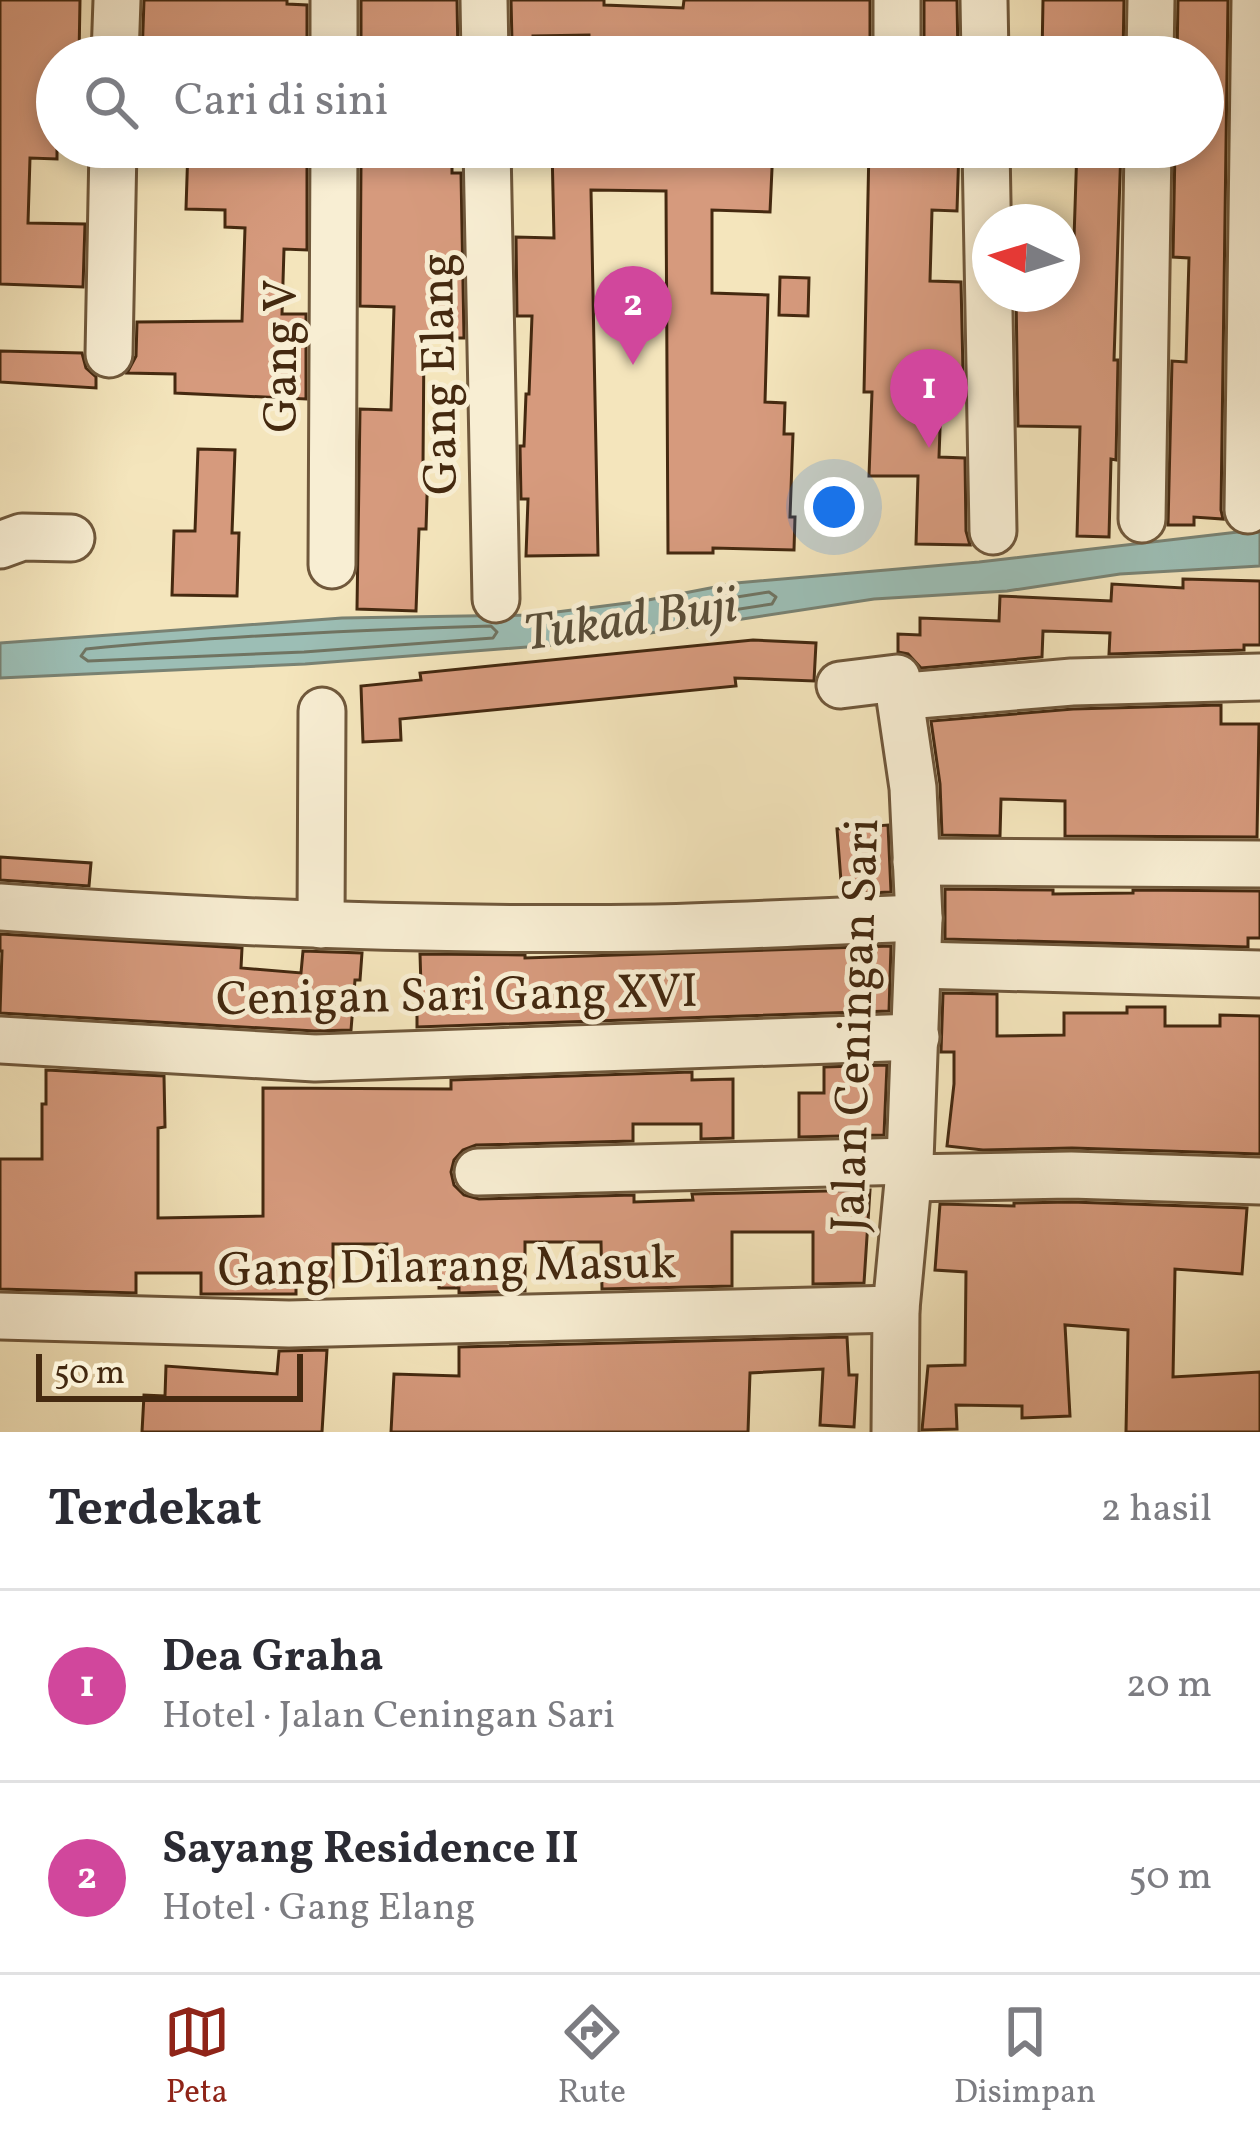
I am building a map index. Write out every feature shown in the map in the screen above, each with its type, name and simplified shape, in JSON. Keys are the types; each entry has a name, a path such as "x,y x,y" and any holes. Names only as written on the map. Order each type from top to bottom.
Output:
{"street":[{"path":"116,36 117,0"},
{"path":"334,0 334,36"},
{"path":"484,0 485,36"},
{"path":"897,0 897,36"},
{"path":"984,0 985,36"},
{"path":"1150,0 1150,36"},
{"path":"1248,510 1255,0"},
{"path":"109,353 113,168"},
{"name":"Gang V","path":"332,565 334,168"},
{"name":"Gang Elang","path":"487,168 496,599"},
{"path":"986,168 993,531"},
{"path":"1142,520 1148,168"},
{"path":"0,545 22,537 71,538"},
{"path":"919,695 1072,682 1260,677"},
{"name":"Jalan Ceningan Sari","path":"840,685 897,678 913,788 919,918 916,1037 896,1310 895,1432"},
{"path":"321,925 322,711"},
{"path":"882,739 890,781 895,787 913,788"},
{"path":"916,862 1260,864"},
{"path":"0,908 321,925 654,928 919,918"},
{"path":"918,964 1260,974"},
{"name":"Cenigan Sari Gang XVI","path":"0,1040 315,1058 916,1037"},
{"path":"478,1172 909,1169 1260,1181"},
{"name":"Gang Dilarang Masuk","path":"0,1316 289,1324 896,1310"}],"water":[{"name":"Tukad Buji","path":"1260,532 1260,566 1120,574 1007,591 874,599 591,642 305,664 0,678 0,643 342,618 533,615 736,583 979,562"}],"building":[{"path":"0,0 80,0 79,36 36,36 36,158 30,158 28,223 85,224 83,287 0,284"},
{"path":"144,0 287,0 287,4 307,5 307,36 143,36"},
{"path":"361,0 457,0 458,36 361,36"},
{"path":"511,0 604,0 604,5 683,8 684,0 870,0 870,36 512,36"},
{"path":"924,0 957,0 958,36 924,36"},
{"path":"1043,0 1124,0 1123,36 1042,36"},
{"path":"1178,0 1228,0 1223,519 1194,517 1194,525 1168,525 1172,361 1186,362 1189,258 1173,257 1175,168 1224,168 1224,36 1177,36"},
{"path":"187,168 307,168 307,250 284,249 282,314 306,314 306,399 175,393 175,374 127,373 136,356 137,322 242,321 245,228 225,227 225,210 186,209"},
{"path":"361,168 452,168 452,173 461,173 464,338 424,338 423,465 428,465 426,529 419,529 416,611 357,609 360,409 391,410 394,307 360,306"},
{"path":"552,168 772,168 770,212 712,210 712,293 768,295 765,402 785,403 784,434 793,434 790,517 795,517 794,550 713,548 713,553 668,553 666,191 591,190 598,555 526,556 528,499 521,499 520,446 524,446 529,394 532,316 517,316 516,237 554,238"},
{"path":"869,168 958,168 957,211 932,210 930,281 961,282 963,372 942,372 939,457 965,458 970,545 916,544 918,476 869,476 872,392 864,392"},
{"path":"1076,168 1120,168 1116,460 1111,459 1109,537 1077,536 1080,427 1018,426 1016,312 1080,312"},
{"path":"780,277 809,278 808,316 779,315"},
{"path":"0,351 82,353 86,368 96,377 96,388 0,382"},
{"path":"198,449 235,450 232,533 239,533 237,596 172,595 174,531 195,531"},
{"path":"1183,579 1260,581 1260,645 1244,645 1244,650 1109,654 1110,633 1043,631 1042,657 921,668 908,654 898,652 898,634 920,635 920,618 999,621 1000,596 1111,601 1112,584 1183,588"},
{"path":"753,640 816,643 814,681 735,678 736,686 400,719 401,740 363,742 361,686 421,680 420,673"},
{"path":"1221,705 1221,724 1259,724 1257,837 1065,836 1065,801 1001,799 1000,836 942,835 931,721 1073,709"},
{"path":"888,825 891,892 842,894 837,829"},
{"path":"0,857 91,863 89,886 0,880"},
{"path":"945,889 1053,890 1053,894 1260,891 1260,938 1248,938 1248,947 945,939"},
{"path":"0,934 242,948 241,968 301,973 303,951 362,953 351,1030 0,1013"},
{"path":"891,946 889,1011 417,1027 420,954 525,958"},
{"path":"943,993 997,994 997,1036 1064,1035 1064,1013 1127,1013 1127,1007 1165,1007 1165,1026 1220,1026 1220,1015 1260,1016 1260,1154 947,1146 954,1052 941,1052"},
{"path":"887,1065 884,1135 799,1137 799,1093 824,1093 824,1067"},
{"path":"46,1070 164,1076 165,1127 158,1128 158,1218 263,1216 263,1088 451,1089 451,1080 692,1072 692,1080 733,1079 733,1138 701,1139 701,1124 633,1124 633,1141 476,1145 454,1160 454,1185 464,1195 479,1199 634,1195 634,1202 693,1200 692,1194 870,1190 864,1283 813,1284 813,1232 732,1232 732,1286 602,1289 601,1242 525,1242 525,1291 459,1293 459,1288 439,1288 439,1282 387,1282 387,1244 333,1244 333,1287 296,1286 296,1294 201,1294 201,1273 136,1273 136,1293 0,1289 0,1159 42,1159"},
{"path":"1071,1202 1247,1208 1242,1274 1175,1269 1173,1377 1260,1372 1260,1432 1126,1432 1128,1330 1065,1325 1070,1416 1022,1418 1022,1406 956,1405 957,1429 922,1430 928,1366 965,1365 966,1272 935,1270 940,1204"},
{"path":"847,1337 849,1375 857,1375 854,1427 820,1425 823,1369 750,1373 748,1432 391,1432 394,1374 459,1376 459,1347"},
{"path":"327,1350 322,1432 142,1432 144,1395 165,1396 166,1366 277,1374 279,1351"}],"place":[{"name":"Sayang Residence II","path":"633,365"},
{"name":"Dea Graha","path":"929,448"}]}
